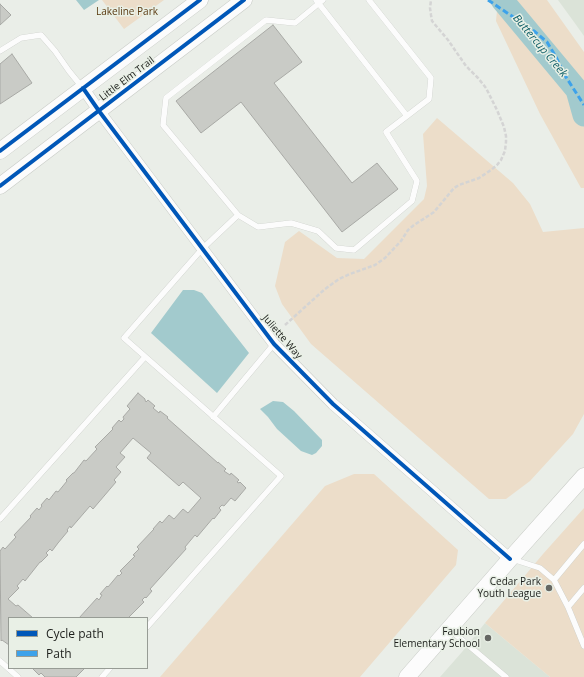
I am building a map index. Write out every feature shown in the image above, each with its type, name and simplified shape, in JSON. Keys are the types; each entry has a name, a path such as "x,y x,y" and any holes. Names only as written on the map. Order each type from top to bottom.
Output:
{"street":[{"name":"Little Elm Trail","path":"0,151 200,0"},
{"name":"Little Elm Trail","path":"0,186 244,0"},
{"name":"Juliette Way","path":"83,88 274,344 333,404 510,558"},
{"path":"407,677 510,558 584,476"}],"lane":[{"path":"369,0 431,78 429,99 407,116 386,132 418,181 412,202 354,250 336,248 318,231 291,223 258,227 238,215 163,125 166,98 266,20 295,23 319,1 407,116"},
{"path":"0,51 21,38 41,35 83,88"},
{"path":"148,626 280,476 124,338 202,249 238,215"},
{"path":"212,417 274,344"},
{"path":"0,519 145,357"},
{"path":"554,580 584,544"},
{"path":"510,558 540,568 554,580 568,607 584,646"},
{"path":"568,607 584,588"},
{"path":"449,629 506,677"},
{"path":"0,661 8,668"},
{"path":"9,669 18,677"},
{"path":"102,677 109,669"}],"shaded area":[{"path":"558,0 584,0 584,36 574,22"},
{"name":"Faubion Elementary School","path":"485,623 550,677 440,677"}],"green space":[{"name":"Lakeline Park","path":"102,0 164,0 124,29"},
{"path":"498,0 547,0 584,52 584,188 581,188 540,114 496,21"},
{"path":"437,118 513,183 530,204 543,232 584,228 584,414 573,434 530,481 506,499 489,499 311,344 282,304 275,286 285,242 299,231 337,258 364,259 424,199 427,186 423,134"},
{"path":"354,474 374,474 458,550 456,565 360,677 160,677 325,486"},
{"name":"Cedar Park Youth League","path":"584,508 584,677 550,677 485,623"}],"water":[{"path":"76,0 99,0 84,10"},
{"path":"183,290 194,290 202,293 249,353 217,393 151,333"},
{"path":"273,401 283,402 294,411 322,440 322,446 316,453 312,455 301,451 277,429 260,409"}],"building":[{"path":"0,4 11,15 0,25"},
{"path":"273,25 302,62 274,83 352,183 377,163 398,189 342,232 241,102 201,133 176,101"},
{"path":"12,54 32,83 0,104 0,64"},
{"path":"138,393 145,399 146,402 148,400 155,406 153,408 159,413 160,411 168,417 167,418 226,469 224,471 230,475 231,473 239,480 237,482 240,482 246,488 235,501 231,498 224,506 222,505 219,508 221,510 214,519 213,518 197,537 195,535 185,547 186,549 150,589 152,591 142,600 144,602 129,617 80,617 97,598 99,600 102,595 100,594 118,575 119,576 122,573 120,571 135,556 133,555 139,549 137,547 160,521 162,523 169,515 174,519 183,509 188,513 201,498 183,482 179,486 147,458 151,453 133,438 120,453 125,457 116,467 121,472 114,480 116,482 93,509 90,506 71,528 70,526 67,530 68,531 52,551 50,549 46,553 48,555 40,562 25,581 23,579 17,586 19,588 8,599 16,606 18,605 32,617 8,617 8,644 2,640 1,641 0,551 3,547 5,549 16,537 14,535 31,517 30,516 37,508 39,510 47,498 49,500 56,491 58,492 67,481 66,480 74,473 84,460 86,461 97,449 95,447 113,429 112,428 119,420 121,422 124,419 123,417 130,409 127,406"},
{"path":"33,669 84,669 76,677 45,677 41,673 39,675"}],"waterway":[{"name":"Buttercup Creek","path":"502,0 577,90 584,115"}],"marked path":[{"path":"488,0 534,31 547,42 564,74 584,105"}],"cycle path":[{"path":"0,151 200,0"},
{"path":"0,186 244,0"},
{"path":"83,88 274,344 333,404 510,559"}],"place":[{"name":"Cedar Park Youth League","path":"549,588"},
{"name":"Faubion Elementary School","path":"488,638"}]}
